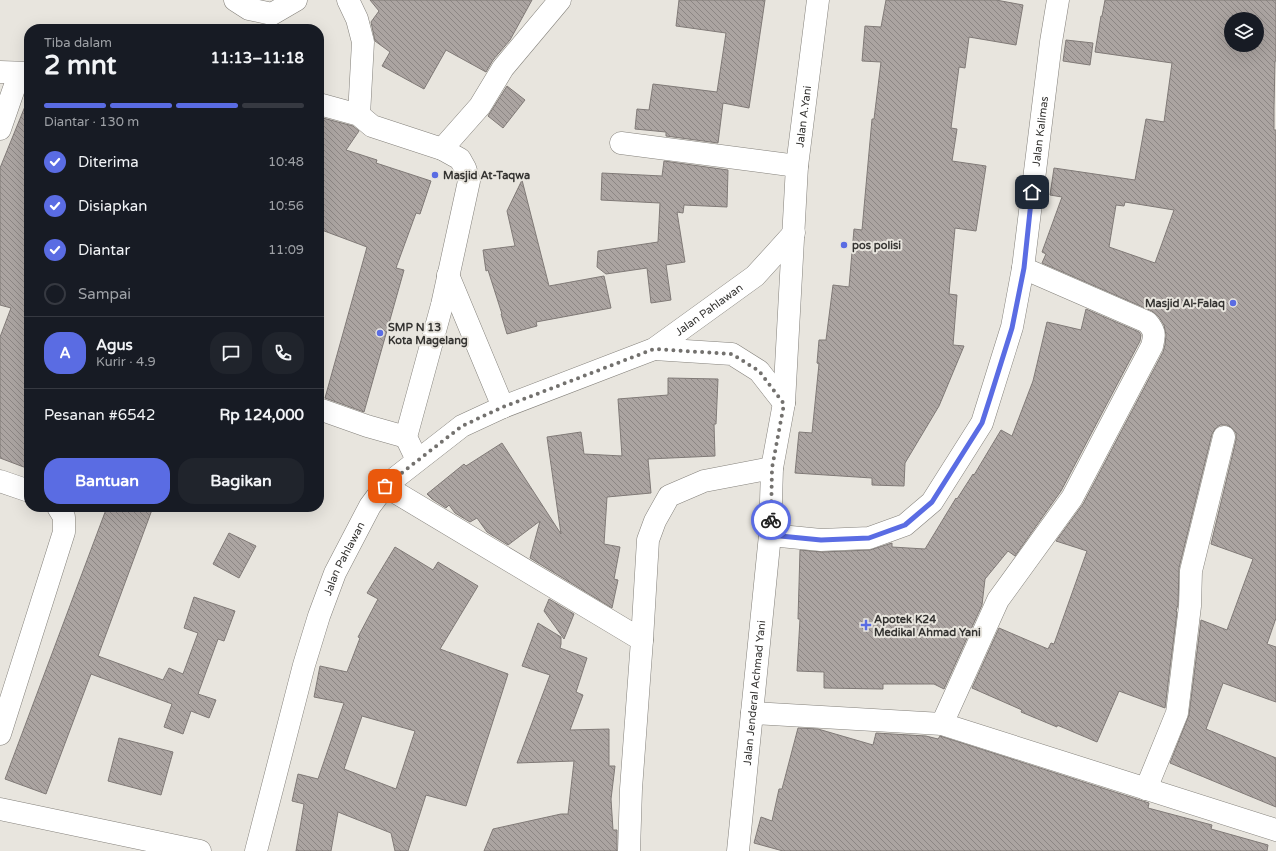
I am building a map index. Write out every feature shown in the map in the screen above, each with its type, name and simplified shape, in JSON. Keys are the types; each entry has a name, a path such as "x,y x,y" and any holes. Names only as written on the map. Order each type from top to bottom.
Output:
{"main road":[{"path":"234,0 249,10 272,14 296,0"},
{"path":"348,0 357,19 363,42 359,115"},
{"path":"442,149 480,106 504,68 560,0"},
{"name":"Jalan A.Yani","path":"784,404 794,233 794,200 818,0"},
{"name":"Jalan Kalimas","path":"770,535 821,540 869,538 905,525 932,502 982,423 1012,328 1024,268 1051,42 1058,0"},
{"path":"0,129 16,73"},
{"path":"324,105 359,115 372,126 442,149 460,159 465,168 469,181 442,305 406,437 418,460"},
{"path":"621,143 797,166"},
{"name":"Jalan Pahlawan","path":"256,851 304,665 319,616 335,573 370,506 385,486 462,426 503,407 654,349 755,276 794,233"},
{"path":"942,724 998,600 1072,498 1152,346 1155,336 1153,329 1147,322 1024,268"},
{"path":"448,275 503,407"},
{"path":"654,349 732,354 759,371 784,404"},
{"name":"Jalan Jenderal Achmad Yani","path":"739,851 770,535 772,468 784,404"},
{"path":"324,412 406,437"},
{"path":"1146,789 1177,713 1190,606 1191,571 1224,437"},
{"path":"629,851 648,540 655,521 669,496 704,481 772,468"},
{"path":"0,481 24,489"},
{"path":"385,486 642,640"},
{"path":"0,734 64,532 64,517 61,512"},
{"path":"752,713 942,724 1276,830"},
{"path":"0,809 200,851"}],"building":[{"path":"370,0 532,0 510,40 493,60 486,72 446,50 424,89 382,66 390,52 375,41 371,22 379,11"},
{"path":"679,0 765,0 749,108 723,103 718,143 666,136 666,132 635,129 637,109 649,110 653,84 717,92 726,33 676,26"},
{"path":"886,0 996,0 1023,5 1016,45 969,37 965,68 959,67 951,128 957,129 952,161 986,166 976,231 955,228 949,294 957,295 953,345 964,346 939,406 905,463 904,486 872,485 872,478 795,473 799,432 812,433 819,364 817,363 819,340 826,340 833,285 849,287 854,229 862,230 872,119 874,119 881,62 862,61 865,26 881,27"},
{"path":"1105,0 1276,0 1274,130 1276,130 1276,618 1267,644 1276,647 1276,702 1223,683 1206,729 1276,758 1276,807 1170,763 1189,715 1201,620 1227,630 1253,559 1211,544 1236,440 1236,433 1227,425 1220,425 1212,434 1179,568 1178,605 1176,611 1165,708 1119,691 1097,742 1021,712 1022,710 972,688 999,628 1048,649 1051,643 1054,644 1087,551 1056,541 1083,504 1163,352 1165,345 1166,335 1164,325 1159,317 1152,311 1042,263 1046,254 1042,252 1062,197 1050,195 1054,168 1135,180 1146,119 1164,122 1172,63 1095,52","holes":["1125,202 1174,210 1155,263 1109,247 1116,205 1124,206"]},
{"path":"1066,40 1093,43 1090,65 1063,61"},
{"path":"507,86 525,100 503,128 488,116"},
{"path":"24,109 24,467 0,458 0,337 11,308 0,305 0,168"},
{"path":"324,118 353,126 359,131 346,150 377,160 376,163 431,181 420,214 416,213 396,268 404,270 364,412 325,398 367,247 324,231"},
{"path":"664,161 728,170 727,207 684,205 683,213 677,212 685,262 666,265 671,300 651,303 647,268 606,274 597,267 598,251 658,242 660,203 601,200 602,173 662,176"},
{"path":"522,180 549,286 604,276 611,308 536,322 537,326 507,334 488,270 486,271 483,250 515,246 507,211"},
{"path":"1086,309 1139,332 1141,335 1140,341 1061,491 1015,556 1008,551 985,579 982,605 944,689 934,684 883,684 883,689 824,688 824,672 797,671 800,619 798,619 800,550 822,552 870,550 892,543 892,547 925,549 956,498 957,499 973,474 974,475 1001,430 1012,436 1033,381 1047,322 1081,330"},
{"path":"668,378 718,379 716,424 714,424 715,456 648,459 651,493 607,497 604,544 620,547 614,579 618,580 612,608 530,558 540,521 508,545 487,532 477,518 470,522 455,513 449,505 446,508 427,494 464,464 466,466 502,443 561,534 547,437 581,432 584,454 622,456 618,399 668,395"},
{"path":"105,512 151,512 98,656 163,680 169,668 183,674 198,633 184,628 194,597 235,611 224,641 218,639 198,694 216,700 209,718 191,711 183,734 164,727 172,704 91,674 46,794 5,779"},
{"path":"229,533 256,546 239,578 213,564"},
{"path":"395,547 433,570 438,562 478,586 440,649 508,674 466,806 426,795 408,851 395,851 391,833 338,812 331,851 296,851 304,804 292,801 298,774 318,779 344,703 314,697 320,666 347,672 360,638 358,637 378,599 367,593","holes":["362,716 415,731 396,789 344,769"]},
{"path":"549,599 574,614 564,639 544,611"},
{"path":"538,623 561,637 560,648 587,658 576,692 583,695 570,730 609,729 609,766 615,766 611,799 613,830 617,830 617,851 484,851 493,829 561,814 568,814 574,761 517,763 550,675 522,666"},
{"path":"798,728 818,729 873,745 876,733 926,736 938,739 940,736 1149,803 1148,808 1212,825 1211,829 1268,845 1267,851 783,851 754,843 761,817 772,821 779,789 782,789"},
{"path":"119,738 173,752 161,795 108,781"}],"way so far":[{"path":"385,486 462,426 503,407 654,349 732,354 759,371 784,404 772,468 771,520"}],"place":[{"name":"Masjid At-Taqwa","path":"435,175"},
{"name":"pos polisi","path":"844,245"},
{"name":"Masjid Al-Falaq","path":"1233,303"},
{"name":"SMP N 13 Kota Magelang","path":"380,333"},
{"name":"Apotek K24 Medikal Ahmad Yani","path":"866,625"}],"route":[{"path":"771,520 770,535 821,540 869,538 905,525 932,502 982,423 1012,328 1024,268 1032,192"}]}
